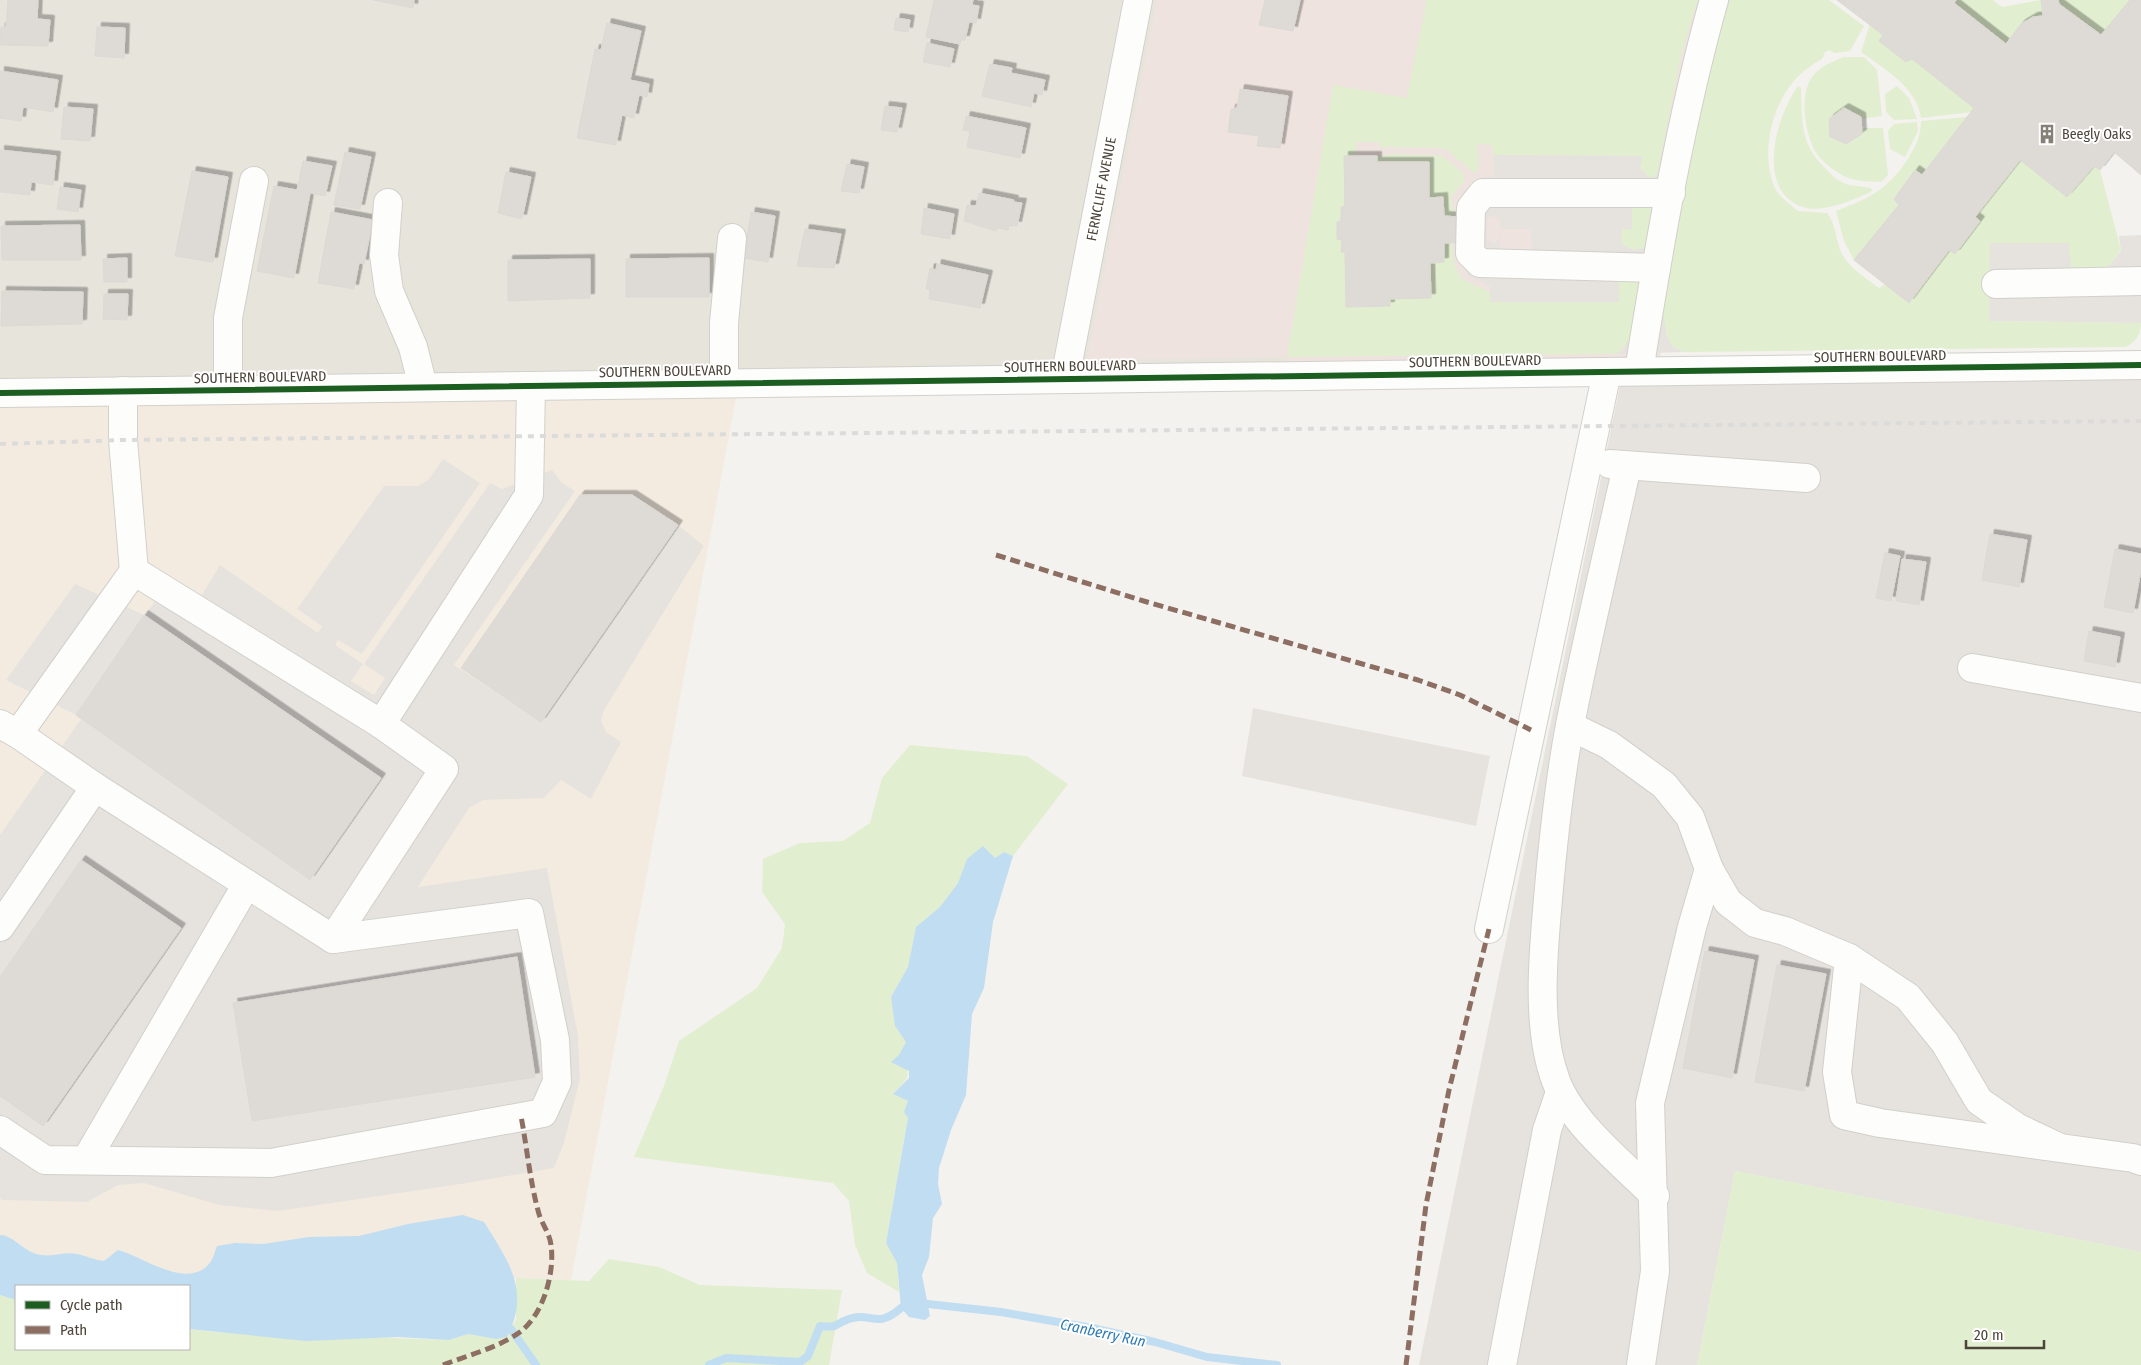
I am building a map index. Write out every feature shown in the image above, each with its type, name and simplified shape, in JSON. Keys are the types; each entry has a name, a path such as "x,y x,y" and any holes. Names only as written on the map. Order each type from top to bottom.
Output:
{"street":[{"name":"FERNCLIFF AVENUE","path":"1065,378 1138,0"},
{"path":"1639,371 1656,268 1694,68 1714,0"},
{"path":"228,390 228,318 254,181"},
{"path":"1656,268 1480,263 1470,253 1470,208 1483,192 1671,193"},
{"path":"388,203 384,255 389,291 413,347 423,387"},
{"path":"724,383 724,323 732,238"},
{"path":"1996,284 2141,281"},
{"name":"SOUTHERN BOULEVARD","path":"0,393 2141,365"},
{"path":"1489,929 1607,372"},
{"path":"381,724 529,495 530,386"},
{"path":"0,1130 45,1160 270,1163 543,1112 558,1082 555,1040 529,913 332,939 95,787 9,729 134,571 123,440 123,391"},
{"path":"1588,462 1806,478"},
{"path":"1627,466 1570,726 1555,824 1544,935 1543,1022 1555,1079 1560,1092 1584,1126 1655,1196"},
{"path":"134,571 381,724 444,769 332,939"},
{"path":"1972,668 2141,698"},
{"path":"1570,726 1609,745 1664,785 1690,817 1709,870 1728,902 1755,923 1785,931 1849,958 1908,997 1946,1043 1979,1101 2018,1128 2058,1147"},
{"path":"0,926 95,787"},
{"path":"1640,1365 1656,1271 1655,1196 1650,1104 1692,927 1709,870"},
{"path":"86,1160 247,884"},
{"path":"1849,958 1837,1072 1844,1115 1880,1123 2132,1158 2141,1162"},
{"path":"1502,1365 1547,1130 1560,1092"}],"shaded area":[{"path":"0,0 1427,0 1284,377 0,393"},
{"path":"1157,0 1733,0 1657,371 1284,377 1287,357 1087,360"},
{"path":"1703,0 1730,0 1716,40 1693,144 1663,314 1667,336 1673,347 1684,352 1615,354 1622,351 1631,336 1642,284 1637,277 1623,276 1619,281 1619,302 1490,302 1490,286 1468,275 1460,260 1458,243 1459,201 1463,191 1480,178 1494,177 1493,155 1643,156 1640,168 1646,176 1652,178 1660,174 1657,196 1685,52","holes":["1636,205 1649,206 1654,212 1649,245 1639,250 1633,250 1621,244 1622,229 1632,229 1632,209","1492,216 1500,220 1499,239 1495,243 1487,240 1487,219","1500,229 1531,229 1532,252 1500,251"]},
{"path":"2141,235 2141,323 1989,321 1990,243 2069,243 2071,268 2106,269 2121,251 2119,236"},
{"path":"2141,365 2141,1252 1735,1171 1697,1365 1419,1365 1623,371"},
{"path":"739,383 571,1280 516,1278 190,1286 0,1272 0,393"},
{"path":"443,459 480,483 362,654 338,640 335,645 363,664 351,681 374,695 385,678 364,664 490,483 502,489 552,470 562,483 575,491 454,665 541,722 678,525 704,546 604,710 601,721 606,732 621,742 591,799 561,780 544,798 483,800 469,808 418,887 547,868 578,1036 580,1078 564,1143 554,1168 278,1211 219,1205 144,1183 118,1185 87,1202 2,1200 0,1198 0,1096 43,1126 181,928 81,860 0,977 0,835 81,719 309,880 380,778 144,616 76,715 6,680 75,584 144,615 165,590 194,608 220,565 318,633 322,626 297,609 384,486 418,486 429,479","holes":["517,957 534,1077 252,1121 234,1003"]},
{"path":"1253,708 1490,756 1476,826 1242,776"}],"green space":[{"path":"1427,0 1698,0 1682,51 1657,175 1649,178 1640,168 1642,156 1493,155 1492,145 1477,144 1479,169 1474,173 1448,151 1441,148 1379,147 1379,142 1356,142 1355,156 1344,157 1345,206 1341,207 1341,252 1345,252 1346,307 1389,306 1390,299 1431,298 1430,263 1444,262 1444,243 1452,243 1454,264 1462,279 1490,292 1490,302 1619,302 1619,281 1623,276 1637,277 1642,284 1635,323 1628,342 1615,354 1287,357 1333,85 1407,98"},
{"path":"1730,0 1829,0 1864,26 1850,51 1835,53 1829,50 1824,53 1823,58 1803,72 1793,82 1779,105 1770,132 1768,146 1770,173 1778,193 1798,211 1827,213 1834,226 1843,256 1857,271 1879,288 1885,284 1909,302 1949,250 1955,254 1979,222 1975,217 2020,160 2094,166 2100,170 2121,250 2107,269 2070,268 2069,243 1990,321 2141,323 2139,334 2135,340 2126,347 1684,352 1673,347 1667,336 1663,314 1693,144 1716,40"},
{"path":"1956,0 1993,0 2002,7 2041,0 2043,16 2026,22 2006,44 1954,3"},
{"path":"2058,0 2130,0 2101,35 2059,4"},
{"path":"1870,24 1883,35 1880,41 1906,62 1912,59 1974,108 1971,112 1921,118 1913,97 1906,88 1889,72 1861,52"},
{"path":"1844,57 1864,57 1877,70 1882,116 1861,119 1844,109 1829,119 1830,137 1845,144 1861,134 1861,128 1883,128 1888,175 1881,182 1853,179 1836,171 1817,154 1808,134 1805,103 1808,85 1812,77 1819,70"},
{"path":"1798,86 1801,88 1804,133 1818,161 1843,183 1869,188 1872,189 1871,192 1837,205 1818,209 1800,206 1786,197 1778,183 1774,167 1774,150 1783,114"},
{"path":"1897,86 1909,98 1917,119 1894,120 1886,112 1885,94"},
{"path":"1967,117 1922,175 1915,170 1894,199 1899,205 1854,260 1844,241 1836,211 1869,197 1894,177 1902,168 1916,144 1921,121"},
{"path":"1917,122 1918,131 1905,157 1890,149 1888,131 1894,124"},
{"path":"1402,154 1443,156 1464,174 1464,181 1451,197 1455,217 1444,216 1443,198 1429,198 1429,162 1377,162 1377,156"},
{"path":"1636,205 1649,206 1654,211 1649,245 1634,249 1627,248 1621,243 1622,229 1632,228 1632,209"},
{"path":"910,745 1027,756 1068,784 1013,856 1004,852 995,858 967,859 958,883 940,907 916,927 908,967 891,997 895,1026 906,1042 899,1055 908,1072 906,1079 893,1094 908,1101 908,1117 886,1243 897,1263 899,1292 867,1273 855,1245 849,1201 833,1183 634,1157 664,1086 679,1041 757,988 782,948 785,924 762,892 763,859 800,843 843,841 870,823 882,778"},
{"path":"1735,1171 2141,1252 2141,1365 1697,1365"},
{"path":"609,1259 659,1267 700,1285 842,1290 829,1365 0,1365 0,1295 15,1300 15,1350 190,1350 190,1329 214,1332 449,1340 468,1334 496,1339 507,1337 516,1319 516,1278 589,1281"}],"water":[{"path":"983,846 995,858 1004,852 1013,856 993,922 984,988 972,1014 966,1095 951,1130 939,1168 938,1184 942,1204 933,1218 929,1257 922,1275 930,1316 925,1320 909,1317 901,1308 897,1263 886,1243 908,1118 904,1112 908,1101 893,1094 909,1078 909,1071 891,1062 899,1055 906,1042 895,1026 891,997 908,967 916,927 940,907 958,883 967,859"},
{"path":"463,1215 484,1222 508,1263 514,1276 517,1290 514,1320 507,1337 496,1339 468,1334 449,1340 398,1337 306,1341 190,1329 190,1285 15,1285 15,1300 0,1295 0,1235 8,1237 27,1250 38,1254 71,1253 104,1261 118,1250 164,1269 188,1274 199,1271 209,1264 217,1246 235,1243 263,1244 309,1237 359,1236 408,1224"}],"building":[{"path":"8,0 38,0 37,19 50,20 48,46 0,45 1,27 6,27"},
{"path":"373,0 414,0 413,8"},
{"path":"934,0 973,0 972,5 979,6 976,23 969,22 965,40 961,40 960,44 926,37"},
{"path":"1265,0 1300,0 1293,31 1259,25"},
{"name":"Beegly Oaks","path":"1837,0 1956,0 1954,3 2006,44 2021,24 2033,17 2043,16 2041,0 2058,0 2059,4 2101,35 2130,0 2141,0 2141,175 2114,152 2100,170 2094,166 2067,197 2020,160 1975,217 1980,221 1955,254 1949,250 1909,303 1854,260 1899,205 1894,199 1915,170 1922,175 1974,108 1912,59 1906,62 1879,41 1883,35"},
{"path":"896,18 910,20 908,32 894,30"},
{"path":"607,23 641,31 630,80 649,84 647,97 639,95 634,118 622,115 616,145 577,138 595,49 601,50"},
{"path":"97,27 125,28 124,58 95,56"},
{"path":"927,43 954,49 950,67 923,62"},
{"path":"990,64 1012,68 1011,73 1045,80 1042,95 1034,93 1031,107 982,96"},
{"path":"0,71 58,80 53,112 23,107 21,121 0,118"},
{"path":"1240,89 1288,96 1280,148 1257,146 1259,136 1228,132 1231,109 1237,108"},
{"path":"885,106 902,108 897,132 881,130"},
{"path":"64,107 93,109 90,141 61,139"},
{"path":"1844,108 1861,117 1862,134 1846,144 1830,137 1829,119"},
{"path":"966,116 1026,128 1020,158 967,147 970,131 963,130"},
{"path":"0,150 56,156 53,185 31,182 30,195 0,192"},
{"path":"345,152 371,157 360,209 334,205"},
{"path":"1344,156 1377,156 1377,162 1429,162 1429,198 1443,197 1444,216 1459,217 1458,243 1444,243 1444,262 1430,263 1431,298 1390,299 1390,306 1346,307 1345,252 1341,252 1342,240 1337,239 1337,222 1341,221 1341,207 1345,206"},
{"path":"303,161 332,166 325,196 310,193 294,278 257,271 274,186 297,190"},
{"path":"847,164 864,167 859,193 841,191"},
{"path":"192,171 228,177 213,262 175,256"},
{"path":"506,172 531,177 522,219 498,213"},
{"path":"60,187 81,190 78,212 57,209"},
{"path":"979,193 1022,203 1017,226 1009,225 1008,230 997,228 996,231 964,221 967,205 976,206"},
{"path":"924,208 954,214 950,239 921,234"},
{"path":"331,212 373,220 364,264 359,263 354,289 318,283"},
{"path":"751,212 775,216 768,262 744,258"},
{"path":"80,225 81,260 2,260 1,226"},
{"path":"805,229 841,234 834,268 797,266"},
{"path":"127,258 127,282 104,282 103,259"},
{"path":"709,258 709,297 626,297 626,259"},
{"path":"590,259 590,298 508,301 508,260"},
{"path":"937,264 988,275 980,308 929,299 930,289 926,289 930,268 936,270"},
{"path":"2,291 83,292 82,324 1,326"},
{"path":"104,294 128,294 127,320 103,319"},
{"path":"580,495 632,495 678,525 541,722 461,668"},
{"path":"1990,534 2027,540 2019,587 1982,580"},
{"path":"2115,549 2141,554 2141,570 2133,613 2104,607"},
{"path":"1885,553 1900,556 1891,601 1876,598"},
{"path":"1902,559 1926,562 1919,605 1896,601"},
{"path":"144,615 381,778 310,880 76,715"},
{"path":"2089,631 2120,637 2115,667 2084,661"},
{"path":"81,860 181,928 43,1126 0,1096 0,977"},
{"path":"1705,951 1754,960 1732,1078 1683,1068"},
{"path":"517,957 535,1077 252,1121 233,1003"},
{"path":"1777,965 1826,974 1804,1091 1755,1082"}],"waterway":[{"name":"Cranberry Run","path":"928,1304 1001,1312 1092,1328 1155,1342 1207,1357 1277,1365"},
{"name":"Cranberry Run","path":"709,1365 726,1358 800,1362 808,1356 820,1326 833,1326 857,1317 885,1318 901,1308"},
{"path":"511,1329 536,1365"}],"railway":[{"path":"0,444 123,440 2141,421"}],"marked path":[{"path":"996,555 1147,602 1418,680 1460,695 1531,730"},
{"path":"1406,1365 1426,1205 1449,1090 1489,929"},
{"path":"443,1365 493,1347 520,1332 535,1315 546,1293 551,1268 551,1245 536,1202 521,1116"}],"cycle path":[{"path":"0,393 2141,365"}],"place":[{"name":"Beegly Oaks","path":"2047,134"}]}
